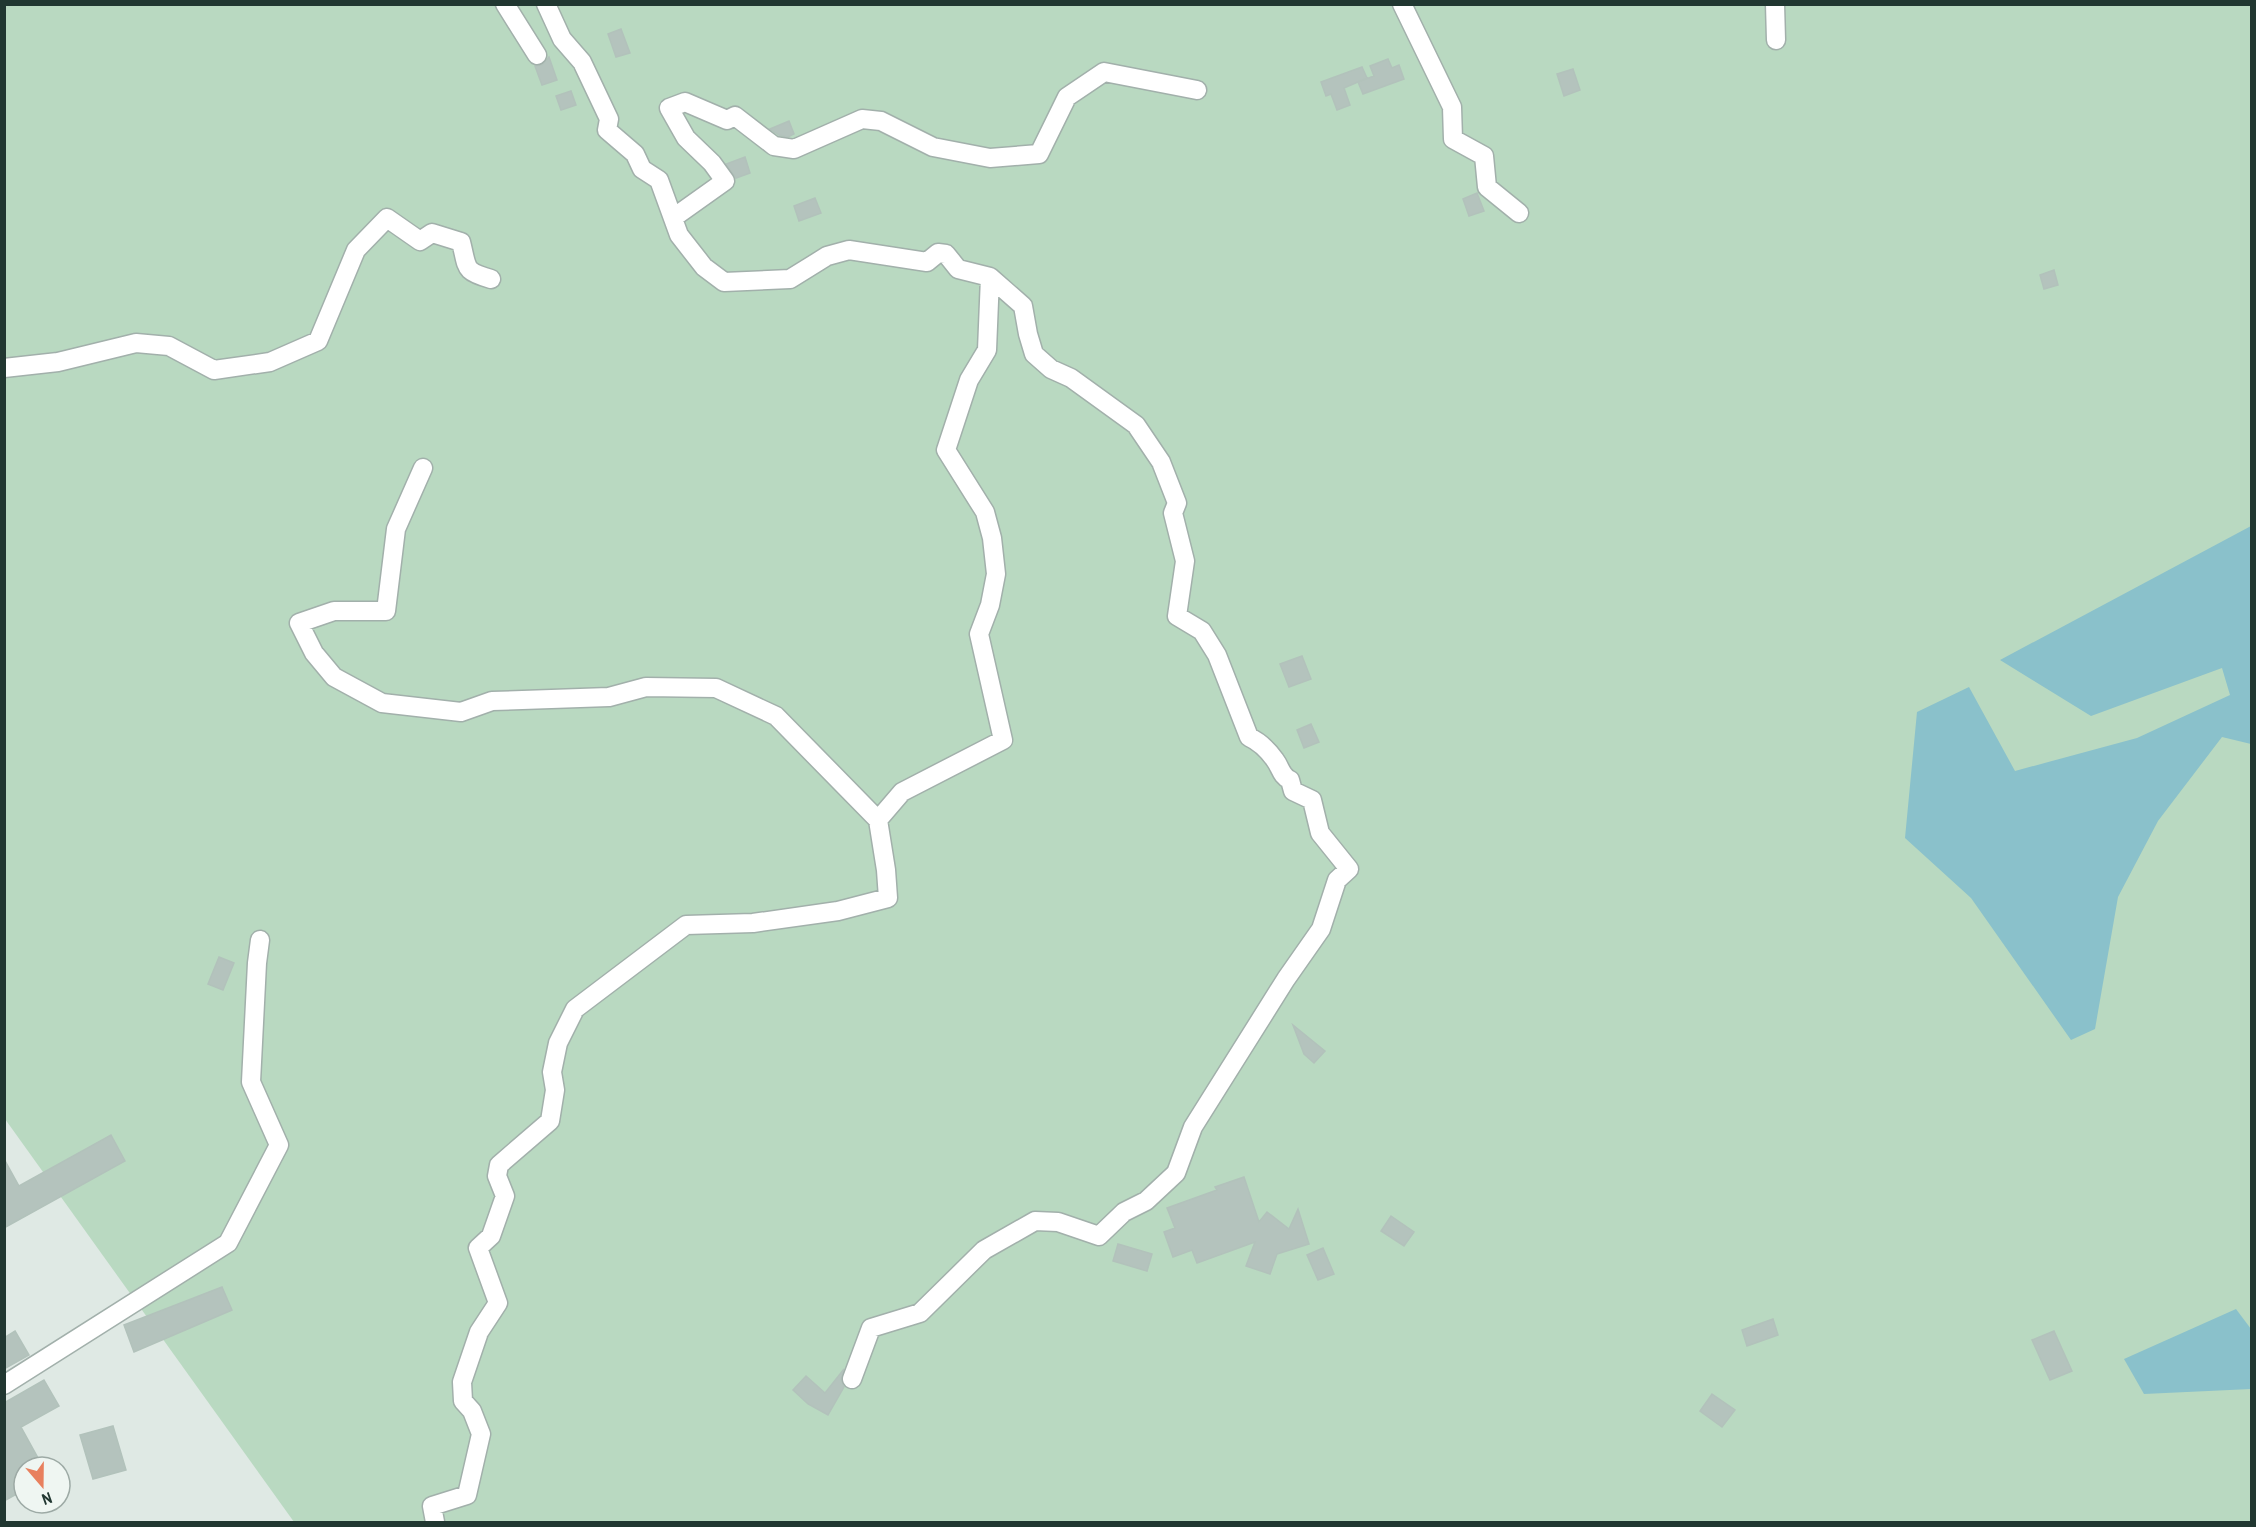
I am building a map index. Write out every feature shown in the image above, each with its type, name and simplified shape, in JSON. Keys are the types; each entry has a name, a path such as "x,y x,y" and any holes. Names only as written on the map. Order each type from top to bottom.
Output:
{"street":[{"path":"505,4 537,55"},
{"path":"546,4 562,39 582,62 609,119 607,130 635,154 642,169 659,180 679,234 704,267 724,282 790,279 827,256 849,250 927,262 938,252 946,254 958,269 990,277 1023,306 1034,354 1051,369 1071,378 1136,425 1161,462 1177,503 1173,513 1185,561 1177,616 1202,631 1217,655 1249,737 1261,742 1276,761 1284,777 1290,780 1293,791 1312,800 1320,833 1349,869 1337,880 1321,929 1280,989 1193,1127 1176,1173 1146,1201 1124,1212 1099,1236 1058,1222 1035,1221 984,1250 920,1313 871,1328 852,1379"},
{"path":"1402,4 1452,107 1453,139 1484,156 1487,187 1519,213"},
{"path":"1775,4 1776,40"},
{"path":"673,218 725,181 712,163 686,138 669,108 685,102 727,120 735,116 774,146 794,149 862,119 881,121 933,147 990,158 1039,154 1067,97 1104,72 1197,90"},
{"path":"4,368 58,362 136,343 169,346 214,370 270,362 318,341 356,250 387,218 420,241 432,233 461,242 466,266 472,274 491,279"},
{"path":"878,820 902,792 1003,740 979,634 990,605 996,574 992,538 985,512 946,450 969,380 987,350 990,277"},
{"path":"423,468 396,529 386,611 334,611 299,623 314,652 334,677 382,703 461,712 492,701 609,697 646,687 716,688 776,716 878,820 888,897 838,911 753,923 686,926 575,1009 558,1043 552,1072 555,1090 550,1121 498,1165 497,1176 505,1196 491,1236 478,1248 498,1303 479,1332 462,1382 463,1401 472,1411 481,1434 467,1495 432,1506 435,1522"},
{"path":"4,1385 228,1244 279,1145 251,1082 260,939"}],"green space":[{"path":"4,5 2251,5 2251,1522 294,1522 5,1119"}],"water":[{"path":"2251,526 2251,744 2222,737 2158,821 2118,897 2095,1029 2071,1040 1971,898 1905,838 1917,712 1969,687 2015,771 2137,738 2230,695 2222,668 2091,716 2000,660"},
{"path":"2236,1309 2251,1329 2251,1389 2144,1394 2124,1359"}],"building":[{"path":"621,29 630,53 616,57 608,34"},
{"path":"549,57 557,80 542,85 535,66 542,65"},
{"path":"1388,59 1392,68 1399,65 1404,79 1363,94 1358,82 1374,76 1370,66"},
{"path":"1362,67 1367,78 1344,88 1350,105 1337,110 1331,94 1326,96 1321,82"},
{"path":"1573,69 1580,90 1564,96 1557,74"},
{"path":"571,91 576,105 561,110 556,96"},
{"path":"789,121 794,134 788,137 779,135 770,129"},
{"path":"745,157 750,173 736,178 726,164"},
{"path":"1477,193 1484,211 1469,216 1463,199"},
{"path":"815,198 821,213 799,221 794,206"},
{"path":"2054,270 2058,285 2044,289 2040,275"},
{"path":"1302,656 1311,679 1289,687 1280,664"},
{"path":"1311,724 1319,742 1304,748 1297,730"},
{"path":"219,957 234,963 223,990 208,984"},
{"path":"1293,1025 1325,1051 1314,1063 1304,1054"},
{"path":"111,1135 125,1161 4,1228 4,1159 19,1186"},
{"path":"1244,1177 1259,1222 1267,1212 1289,1229 1298,1209 1309,1244 1277,1254 1270,1274 1246,1266 1255,1242 1197,1263 1192,1250 1173,1257 1164,1232 1175,1228 1167,1208 1217,1190 1215,1187"},
{"path":"1391,1216 1414,1232 1404,1246 1381,1231"},
{"path":"1118,1244 1152,1254 1147,1271 1113,1261"},
{"path":"1323,1248 1334,1274 1318,1280 1307,1255"},
{"path":"222,1287 232,1310 134,1352 124,1325"},
{"path":"1773,1319 1778,1335 1747,1346 1742,1330"},
{"path":"15,1331 29,1355 4,1369 4,1338"},
{"path":"2054,1331 2072,1371 2050,1380 2032,1340"},
{"path":"844,1369 841,1380 844,1387 828,1415 808,1404 793,1390 806,1376 825,1393"},
{"path":"44,1380 59,1406 21,1427 36,1455 12,1455 12,1497 4,1501 4,1403"},
{"path":"1712,1394 1735,1410 1722,1427 1700,1411"},
{"path":"113,1426 126,1470 93,1479 80,1435"}]}
